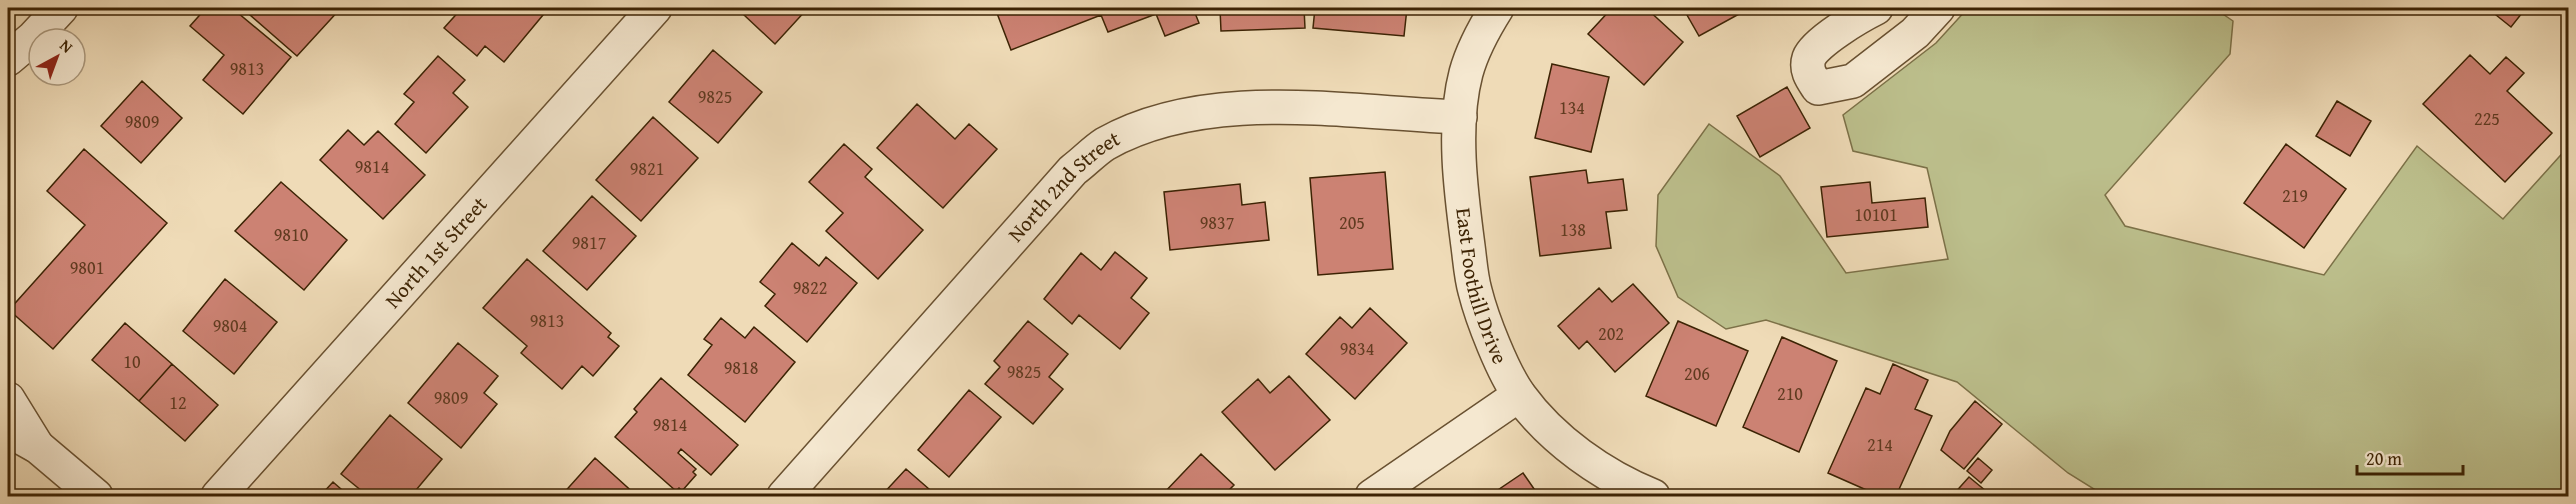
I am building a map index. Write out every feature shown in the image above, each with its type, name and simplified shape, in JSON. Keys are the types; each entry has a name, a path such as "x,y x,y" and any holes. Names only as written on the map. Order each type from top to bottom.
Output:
{"street":[{"path":"43,27 61,8"},
{"name":"North 1st Street","path":"218,496 655,8"},
{"name":"East Foothill Drive","path":"1497,8 1486,26 1466,73 1460,117 1461,194 1474,290 1490,336 1519,395 1547,425 1586,459 1627,486 1653,496"},
{"path":"1876,8 1818,46 1809,58 1808,74 1818,88 1853,81 1915,33 1938,8"},
{"path":"8,59 27,43"},
{"path":"8,83 27,49"},
{"name":"North 2nd Street","path":"784,496 1073,170 1104,145 1150,124 1194,114 1232,110 1300,108 1460,117"},
{"path":"1372,496 1519,395"},
{"path":"8,399 38,447"},
{"path":"8,430 38,447 96,496"}],"green space":[{"path":"1968,8 2214,8 2233,21 2230,54 2105,195 2125,226 2324,275 2417,146 2503,219 2568,147 2568,496 2105,496 2068,473 1957,382 1766,320 1726,329 1678,297 1656,246 1658,195 1709,124 1780,176 1846,273 1948,259 1927,168 1853,151 1843,115 1936,43"}],"building":[{"path":"206,8 232,8 291,57 243,114 203,80 224,55 190,26"},
{"path":"242,8 341,8 297,56"},
{"path":"462,8 535,8 543,15 504,62 485,46 477,56 444,28"},
{"path":"750,8 808,8 775,44 744,15"},
{"path":"995,8 1193,8 1199,23 1165,36 1156,14 1108,32 1101,15 1011,50"},
{"path":"1304,8 1305,28 1221,31 1220,9"},
{"path":"1315,8 1407,8 1404,36 1313,28"},
{"path":"1612,8 1646,8 1683,42 1644,85 1588,34"},
{"path":"1683,8 1750,8 1699,36"},
{"path":"2502,8 2526,8 2511,27 2496,15"},
{"path":"713,50 762,92 718,143 669,102"},
{"path":"2470,55 2490,74 2506,57 2524,73 2507,91 2552,133 2505,182 2423,104"},
{"path":"438,56 465,80 453,93 468,107 426,153 395,124 414,102 404,94"},
{"path":"1552,64 1609,77 1591,152 1535,138"},
{"path":"142,81 182,118 141,163 101,126"},
{"path":"1787,87 1810,128 1760,157 1737,116"},
{"path":"2337,101 2371,121 2350,156 2316,136"},
{"path":"917,104 955,139 969,124 997,149 943,208 877,148"},
{"path":"653,117 698,158 641,221 596,180"},
{"path":"348,130 364,145 378,131 425,175 383,219 320,160"},
{"path":"844,144 872,169 865,177 923,230 878,279 826,231 843,213 809,182"},
{"path":"2286,144 2346,189 2304,248 2244,203"},
{"path":"84,149 167,223 53,349 9,310 85,225 47,191"},
{"path":"1586,170 1588,183 1623,179 1627,210 1606,212 1611,248 1540,256 1530,177"},
{"path":"1385,172 1393,269 1318,275 1310,178"},
{"path":"281,182 347,240 304,290 235,231"},
{"path":"1870,182 1872,203 1925,198 1928,227 1827,237 1821,187"},
{"path":"1240,184 1242,205 1265,202 1269,240 1170,250 1164,192"},
{"path":"592,196 636,236 587,290 543,251"},
{"path":"792,243 819,266 826,257 857,283 807,342 765,306 775,294 760,282"},
{"path":"1115,252 1147,278 1131,298 1149,313 1120,349 1079,315 1072,324 1044,299 1081,253 1101,270"},
{"path":"527,259 611,333 608,337 619,346 593,376 582,366 562,389 521,353 527,346 483,308"},
{"path":"225,279 277,322 234,374 183,331"},
{"path":"1633,284 1669,323 1615,372 1587,341 1579,349 1558,326 1599,288 1612,302"},
{"path":"1370,308 1407,343 1355,399 1306,354 1340,317 1352,328"},
{"path":"721,318 745,338 754,327 795,362 745,422 688,375 712,345 704,339"},
{"path":"1028,321 1068,354 1049,377 1063,389 1033,424 985,384 1000,367 994,361"},
{"path":"1678,321 1748,351 1716,426 1646,396"},
{"path":"125,323 172,364 139,401 92,360"},
{"path":"1782,337 1837,361 1799,452 1743,427"},
{"path":"458,343 498,376 484,393 497,404 461,448 408,403"},
{"path":"172,364 218,405 185,441 139,401"},
{"path":"1893,364 1928,380 1915,409 1932,416 1896,496 1880,496 1828,473 1866,388 1880,394"},
{"path":"1289,376 1330,420 1275,470 1222,412 1258,379 1270,393"},
{"path":"661,378 738,445 711,475 681,449 678,453 696,469 693,472 696,475 682,491 679,488 676,491 615,437 637,412 634,409"},
{"path":"969,390 1001,417 949,477 918,450"},
{"path":"1975,401 2002,424 1964,469 1941,450 1950,431"},
{"path":"390,415 442,459 411,496 368,496 341,474"},
{"path":"1201,454 1234,485 1223,496 1161,496"},
{"path":"595,458 637,496 561,496"},
{"path":"1978,458 1992,470 1981,483 1967,471"},
{"path":"906,469 937,496 881,496"},
{"path":"1523,473 1539,496 1489,496"},
{"path":"1969,477 1992,496 1952,496"},
{"path":"333,482 349,496 320,496"}]}
